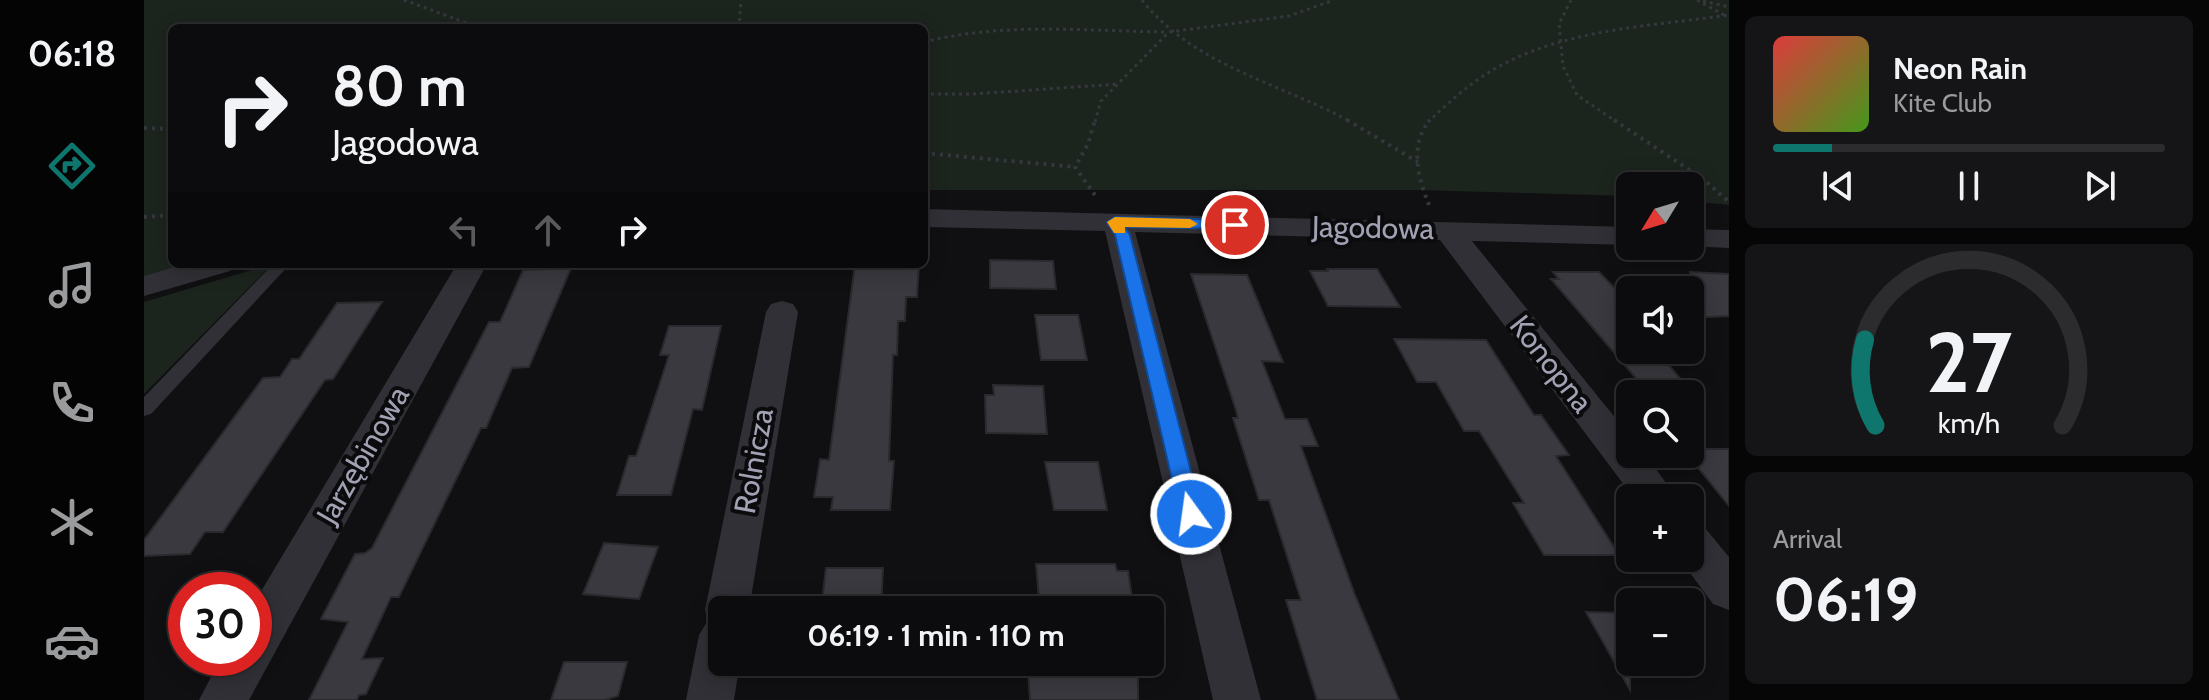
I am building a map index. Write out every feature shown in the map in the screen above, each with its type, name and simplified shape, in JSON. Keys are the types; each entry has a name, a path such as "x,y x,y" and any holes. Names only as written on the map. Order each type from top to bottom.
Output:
{"street":[{"name":"Jagodowa","path":"928,218 1616,235"},
{"path":"1115,222 1126,251 1237,700"},
{"name":"Konopna","path":"1447,229 1646,484"},
{"path":"1704,238 1729,239"},
{"path":"144,286 205,268"},
{"name":"Jarzębinowa","path":"272,614 470,268"},
{"name":"Rolnicza","path":"730,596 782,312"},
{"path":"1704,559 1729,590"},
{"path":"223,700 237,676"},
{"path":"710,700 714,676"}],"lane":[{"path":"144,409 278,268"}],"path":[{"path":"404,0 469,24"},
{"path":"739,24 741,0"},
{"path":"1142,0 1152,16 1188,46 1338,115 1419,163"},
{"path":"928,41 960,33 1169,32 1289,16 1334,0"},
{"path":"1571,0 1559,24 1559,43 1563,66 1577,95 1703,179 1729,202"},
{"path":"1697,0 1728,16"},
{"path":"1697,0 1729,7"},
{"path":"1447,229 1428,204 1418,150 1426,125 1468,85 1515,57 1559,43 1600,33 1728,16"},
{"path":"1075,167 1088,144 1101,101 1169,32"},
{"path":"928,94 965,96 1044,87 1120,84"},
{"path":"144,128 168,129"},
{"path":"928,153 1075,167 1115,222"},
{"path":"144,217 168,215"}],"shaded area":[{"path":"144,0 1729,0 1729,205 1704,202 1704,172 1616,172 1616,196 1415,190 928,190 928,24 168,24 168,268 174,268 144,277"},
{"path":"259,268 268,268 144,394 144,302"}],"building":[{"path":"990,260 1053,261 1056,289 990,288"},
{"path":"571,268 529,367 512,368 486,428 481,428 399,597 391,597 362,659 383,658 366,694 359,695 357,700 309,700 348,622 321,619 355,554 372,548 489,322 500,322 523,270"},
{"path":"854,268 919,268 917,297 906,297 905,321 898,321 897,355 893,355 889,461 894,461 890,510 831,510 833,497 814,497 820,459 829,460"},
{"path":"1377,269 1400,307 1328,306 1310,271"},
{"path":"1553,272 1599,272 1616,290 1616,355 1551,279 1559,279"},
{"path":"1690,272 1729,274 1729,316 1704,317 1704,276 1690,276"},
{"path":"1191,274 1247,275 1283,362 1262,361 1285,419 1307,419 1318,446 1301,446 1355,595 1399,700 1317,700 1286,600 1301,600 1269,500 1259,500 1233,418 1238,418 1235,407"},
{"path":"382,302 333,379 325,380 223,532 205,532 190,554 144,556 144,540 263,378 280,377 292,359 299,359 337,303"},
{"path":"1035,315 1078,315 1087,360 1041,360"},
{"path":"669,326 721,326 702,410 693,409 671,495 617,495 629,456 636,456 669,355 660,355"},
{"path":"1394,339 1486,340 1534,415 1541,415 1569,455 1556,456 1616,550 1616,555 1544,555 1513,503 1524,503 1479,431 1464,431 1436,382 1417,382"},
{"path":"1624,364 1668,364 1681,380 1637,380"},
{"path":"993,385 1043,386 1047,434 986,433 985,395 994,395"},
{"path":"1704,449 1729,449 1729,506 1698,468 1704,468"},
{"path":"1045,462 1098,462 1107,510 1054,510"},
{"path":"604,543 658,547 639,599 583,594"},
{"path":"1036,564 1115,564 1117,571 1128,571 1132,596 1039,596"},
{"path":"826,568 883,568 882,596 823,596"},
{"path":"1586,612 1616,613 1616,665"},
{"path":"564,662 627,662 618,696 605,700 551,700"},
{"path":"1028,676 1138,676 1138,700 1030,700"},
{"path":"1622,676 1630,676 1630,690"}],"slow traffic":[{"path":"1119,230 1115,222 1190,224"}],"route":[{"path":"1191,514 1122,235 1115,222 1235,225"}]}
